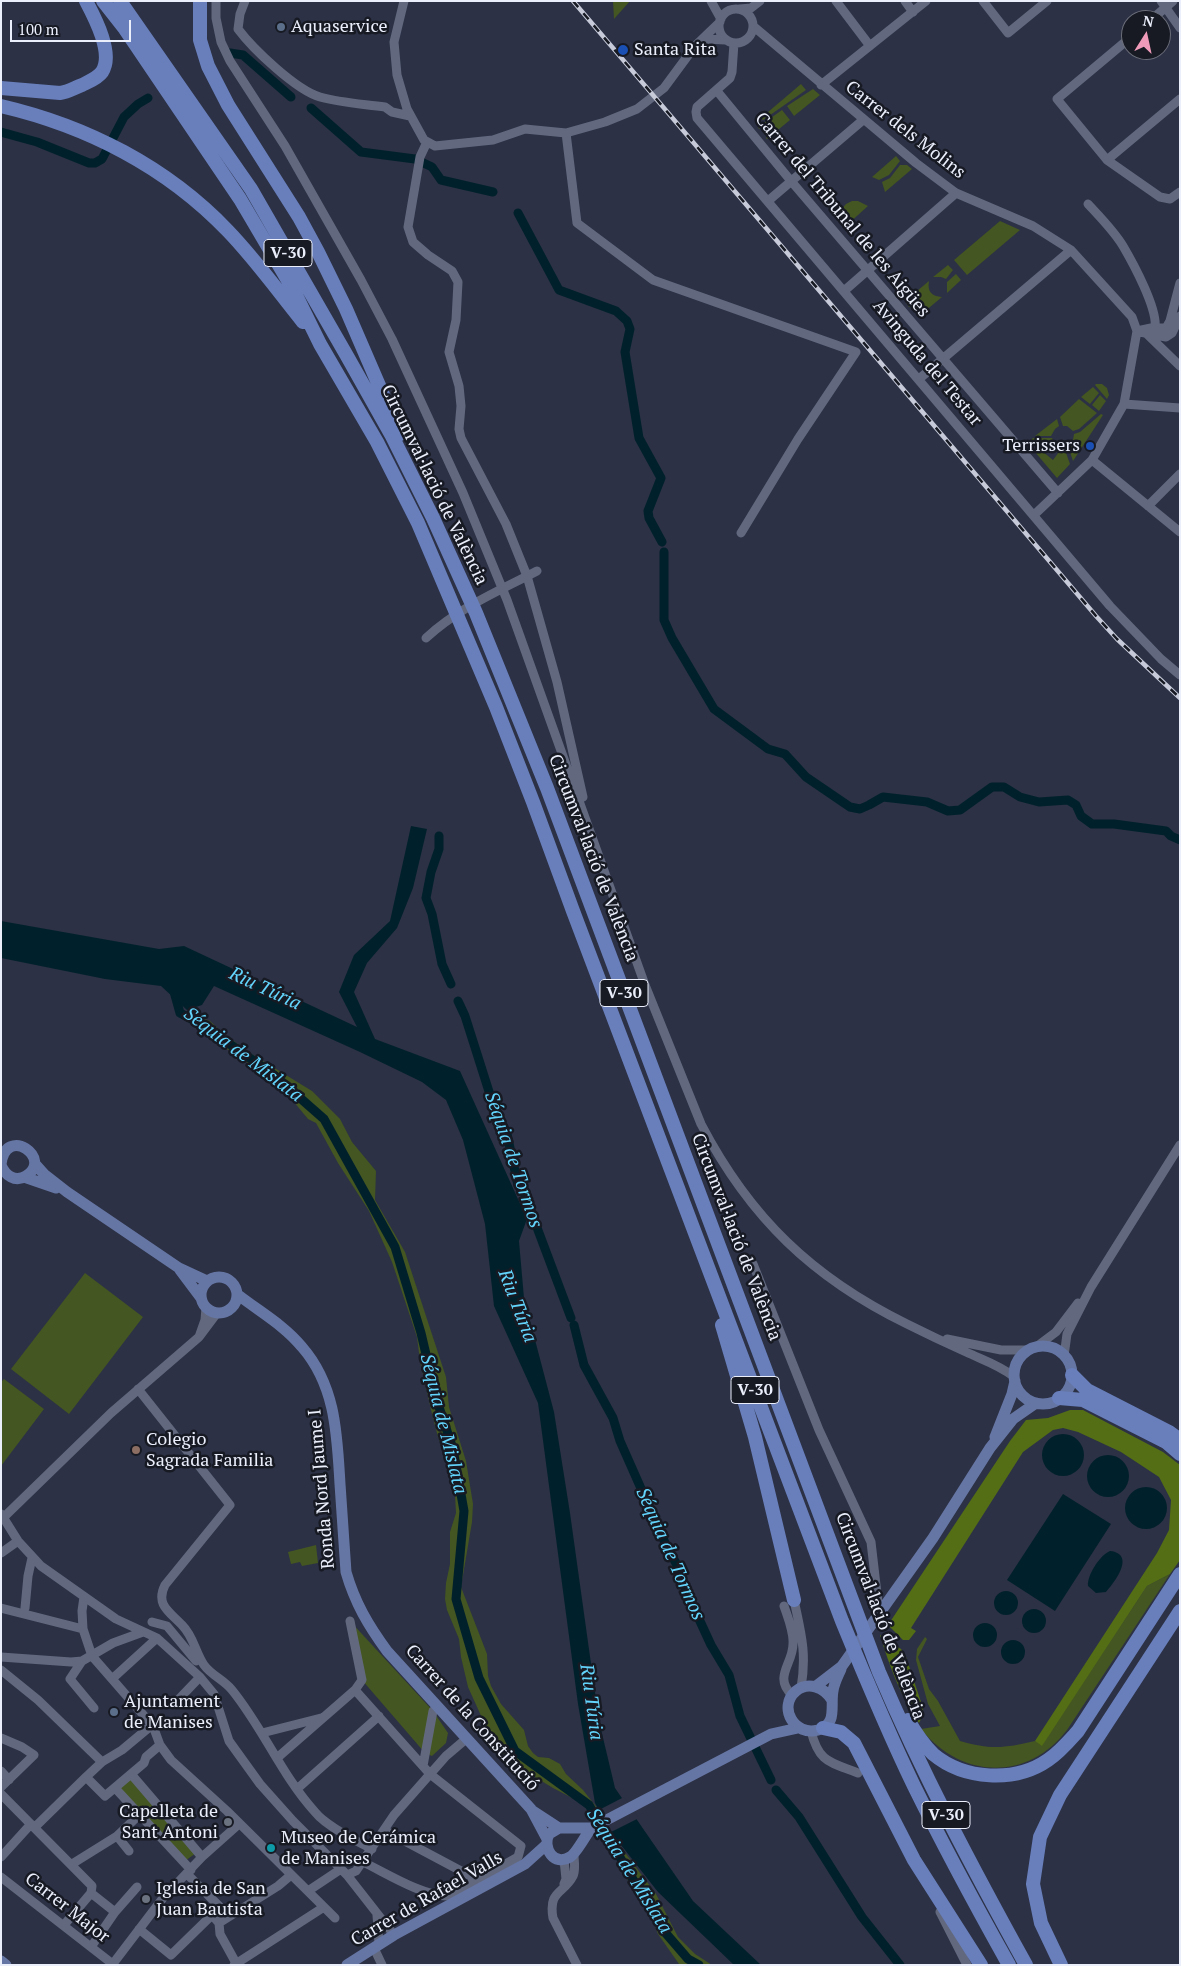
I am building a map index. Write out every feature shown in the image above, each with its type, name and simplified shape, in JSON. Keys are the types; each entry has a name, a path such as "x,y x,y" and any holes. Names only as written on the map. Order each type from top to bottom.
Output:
{"highway":[{"path":"1,88 15,91 67,92 90,81 102,72 107,55 96,19 86,1"},
{"name":"Circumval·lació de València","path":"103,1 125,29 240,200 293,289 320,344 377,442 418,523 533,802 842,1621 868,1685 914,1785 967,1890 1009,1965"},
{"name":"Circumval·lació de València","path":"120,1 251,189 370,396 433,518 476,613 570,847 854,1606 869,1644 878,1660 897,1714 925,1775 978,1878 1026,1965"},
{"path":"200,1 200,40 208,66 228,105 299,217 318,252 346,309 413,465 433,518"},
{"path":"1,106 71,127 105,142 164,177 191,197 227,230 248,253 320,344"},
{"path":"667,1159 692,1241 720,1320 755,1437 789,1603"},
{"path":"1072,1375 1087,1390 1170,1432 1180,1440"},
{"path":"1060,1398 1083,1400 1166,1442 1180,1454"},
{"path":"878,1660 917,1736 934,1754 953,1766 976,1774 1000,1776 1027,1771 1047,1761 1061,1750 1078,1731 1180,1574"},
{"path":"1061,1965 1041,1923 1033,1884 1040,1838 1060,1795 1180,1611"},
{"path":"817,1730 841,1732 854,1742 914,1860 981,1965"}],"main road":[{"path":"24,1178 31,1172 34,1158 28,1149 18,1145 5,1148 1,1165 4,1172 9,1176 17,1179 24,1178 67,1192"},
{"path":"34,1164 67,1192 179,1268 207,1281"},
{"path":"179,1268 203,1303 217,1312 224,1312 235,1300 233,1283 228,1279 216,1277 207,1281 203,1286 203,1303"},
{"name":"Ronda Nord Jaume I","path":"235,1300 259,1311 280,1324 303,1348 320,1372 330,1395 337,1436 346,1572 351,1591 367,1624 387,1651"},
{"path":"568,1855 593,1827 771,1734 798,1728 817,1730 831,1718 833,1712 833,1689 842,1666 933,1538 990,1448 1013,1419 1036,1403 1052,1402 1060,1398 1068,1390 1072,1375 1070,1365 1064,1356 1051,1347 1032,1349 1018,1359 1012,1394 990,1448"},
{"path":"1014,1379 1022,1395 1036,1403"},
{"name":"Carrer de la Constitució","path":"387,1651 530,1809 546,1842"},
{"path":"798,1728 793,1724 788,1711 789,1700 797,1691 816,1686 842,1666"},
{"path":"816,1686 828,1694 832,1700"},
{"path":"771,1734 788,1711"},
{"name":"Carrer de la Constitució","path":"530,1809 563,1828"},
{"path":"568,1855 550,1854 546,1842 550,1834 563,1828 593,1827"},
{"path":"563,1828 576,1836 568,1855"},
{"name":"Carrer de Rafael Valls","path":"525,1864 546,1842"},
{"name":"Carrer de Rafael Valls","path":"347,1965 394,1935 525,1864 568,1855"},
{"path":"1,1961 6,1965"}],"street":[{"path":"216,1 216,18 221,42 230,61 285,146 392,339 463,493 507,600 645,985 701,1124 725,1165 753,1205 803,1259 840,1287 872,1307 996,1365 1014,1379"},
{"path":"244,1 238,29 246,40 298,86 319,97 385,107 392,112 408,112"},
{"path":"404,1 394,42 394,58 408,112 431,144"},
{"path":"431,144 493,140 525,129 566,133 605,122 637,109 664,88 695,46 728,12 751,8 760,1"},
{"path":"836,1 870,46"},
{"path":"905,1 913,12"},
{"path":"821,85 926,1"},
{"path":"984,2 1008,32 1046,1"},
{"path":"1173,1 1163,4 1180,28"},
{"path":"711,2 728,12"},
{"path":"711,2 720,21 720,32 730,41 732,72 727,82 717,91"},
{"path":"703,39 743,41 750,36 753,26 751,18 746,12 739,10"},
{"name":"Carrer dels Molins","path":"753,26 916,163 956,192 1033,226 1071,250 1122,304 1142,332 1180,366"},
{"name":"Carrer dels Molins","path":"750,36 772,41"},
{"path":"1121,45 1057,99 1107,160 1160,198 1170,199 1180,192"},
{"name":"Avinguda del Testar","path":"717,91 697,107 697,118 1110,606 1161,659 1180,675"},
{"name":"Carrer del Tribunal de les Aigües","path":"717,91 867,271 1058,493"},
{"path":"385,107 404,98"},
{"path":"1107,160 1180,99"},
{"path":"768,201 864,120"},
{"path":"566,133 577,223 653,280 856,352 798,440 741,534"},
{"path":"431,144 420,160 408,228 413,242 452,272 458,282 456,320 449,352 459,386 461,406 459,429 461,438 506,524 527,576 573,749 581,784 585,816"},
{"path":"844,291 956,192"},
{"path":"1088,204 1122,245 1152,306 1157,319 1155,328"},
{"path":"919,379 1071,250"},
{"path":"1142,332 1155,328 1166,328 1170,321 1180,283"},
{"path":"1142,332 1166,337 1178,326 1180,316"},
{"path":"1034,515 1092,460 1124,404 1142,332"},
{"path":"1124,404 1180,408"},
{"path":"1092,460 1180,532"},
{"path":"1148,506 1180,474"},
{"path":"426,638 445,621 471,604 537,571"},
{"path":"1064,1356 1067,1334 1091,1287 1180,1145"},
{"path":"753,1264 816,1423 871,1542 878,1602 884,1608"},
{"path":"928,1334 971,1345 1001,1350 1032,1349 1056,1332 1091,1287"},
{"path":"199,1337 205,1320 203,1303"},
{"path":"217,1312 199,1337 111,1412 3,1516 18,1541 32,1558 116,1619 157,1638 197,1675 214,1694 229,1741 260,1784 293,1821 344,1872 394,1935"},
{"path":"138,1389 230,1505 161,1592 161,1600 164,1606 190,1632 199,1662 197,1675 176,1702"},
{"path":"1,1553 18,1541"},
{"path":"26,1608 28,1576 32,1558"},
{"path":"84,1597 82,1611 83,1629 92,1656 152,1724 160,1745 171,1760 183,1774 209,1794 335,1918"},
{"path":"789,1603 805,1654 805,1667 797,1691 786,1688 783,1681 793,1647 789,1603"},
{"path":"1,1608 83,1629"},
{"path":"277,1758 355,1690 362,1680 350,1621"},
{"path":"152,1622 167,1626 199,1662 231,1689 262,1733 296,1789 316,1814 355,1841 372,1849"},
{"path":"1,1657 71,1662 82,1661 113,1644 143,1632"},
{"path":"110,1677 157,1638"},
{"path":"82,1661 70,1678 94,1708"},
{"path":"1,1670 38,1700 102,1762"},
{"path":"355,1690 430,1774"},
{"path":"423,1766 433,1711"},
{"path":"296,1789 379,1716"},
{"path":"262,1733 323,1718"},
{"path":"300,1723 307,1732"},
{"path":"1,1857 102,1762 122,1750 152,1724"},
{"path":"817,1730 816,1750 824,1760 858,1773"},
{"path":"1,1738 22,1747 34,1755 1,1787"},
{"path":"308,1891 344,1872 356,1871 394,1814 446,1756 466,1739"},
{"path":"86,1777 105,1796 144,1763 146,1757 160,1745"},
{"path":"1,1772 9,1780"},
{"path":"131,1774 202,1857"},
{"name":"Carrer de Rafael Valls","path":"363,1862 438,1897 449,1896 518,1858 521,1846 517,1842 430,1774"},
{"path":"115,1788 219,1906 225,1920"},
{"path":"1,1794 92,1886 91,1893 64,1926"},
{"path":"72,1864 117,1836 140,1815"},
{"path":"113,1965 131,1938 163,1898 202,1857 239,1824"},
{"path":"384,1830 478,1880"},
{"path":"117,1836 130,1851"},
{"path":"568,1855 566,1879 563,1887 554,1897 552,1910 577,1965"},
{"path":"914,1860 967,1965"},
{"path":"291,1875 278,1886 225,1920 220,1934 235,1964 324,1907"},
{"name":"Carrer Major","path":"1,1876 113,1965"},
{"path":"90,1947 115,1912 137,1887"},
{"path":"91,1893 115,1912"},
{"path":"377,1914 377,1946 382,1965"},
{"path":"139,1929 171,1955 212,1915 225,1920"}],"green space":[{"path":"613,1 630,1 614,19"},
{"path":"801,84 806,90 763,120 761,118"},
{"path":"813,89 820,95 794,116 787,106"},
{"path":"782,110 790,120 767,139 770,133 764,125 759,129 758,127"},
{"path":"896,156 900,161 889,175 879,180 872,177"},
{"path":"900,165 907,165 912,169 885,192 882,182 890,178"},
{"path":"858,201 868,206 848,224 838,213 846,204"},
{"path":"1000,221 1020,230 967,275 954,260"},
{"path":"948,265 953,270 946,279 933,277"},
{"path":"956,274 961,280 947,293 947,282"},
{"path":"929,281 931,293 942,297 918,317 917,315 922,311 915,303 909,307 905,301"},
{"path":"1102,384 1107,388 1109,395 1107,399 1095,385"},
{"path":"1093,387 1099,393 1090,404 1081,397"},
{"path":"1100,395 1106,401 1099,411 1092,405"},
{"path":"1079,399 1097,413 1079,429 1073,431 1067,426 1063,426 1060,417"},
{"path":"1101,414 1103,415 1073,461 1068,446 1073,440 1074,434 1080,432"},
{"path":"1057,419 1059,426 1051,436 1035,436"},
{"path":"1033,438 1052,438 1055,444 1052,446 1048,443 1042,451 1053,460 1059,452 1055,448 1057,446 1064,447 1070,464 1057,478 1035,452 1038,448 1031,440"},
{"path":"199,1017 210,1021 250,1053 312,1091 340,1119 352,1142 376,1171 375,1200 405,1252 446,1377 449,1407 466,1461 473,1504 472,1522 461,1587 487,1654 488,1676 491,1686 501,1704 524,1730 528,1746 533,1753 538,1757 549,1758 560,1764 566,1774 583,1790 598,1809 614,1838 656,1894 678,1937 695,1954 712,1965 679,1964 658,1934 649,1911 627,1879 607,1838 589,1810 576,1800 510,1762 492,1740 468,1687 459,1639 447,1610 445,1599 450,1564 450,1532 456,1513 454,1476 438,1437 420,1361 417,1337 392,1262 369,1211 338,1163 316,1123 308,1119 284,1090 237,1055 199,1031 193,1024 196,1018"},
{"path":"85,1273 143,1317 69,1414 11,1369"},
{"path":"4,1379 44,1409 1,1466 1,1382"},
{"path":"1070,1410 1083,1410 1163,1452 1180,1465 1180,1560 1170,1574 1147,1586 1042,1746 1035,1741 1157,1553 1169,1530 1171,1500 1159,1477 1121,1452 1078,1432 1063,1428 1053,1430 1023,1452 911,1628 916,1631 909,1640 903,1640 888,1625 1010,1441 1026,1420 1048,1418"},
{"path":"316,1545 318,1563 302,1566 300,1562 291,1564 288,1552"},
{"path":"1170,1574 1067,1730 1051,1747 1033,1759 1014,1766 994,1768 974,1765 955,1758 937,1746 921,1729 940,1726 928,1704 916,1660 917,1649 925,1637 927,1639 918,1657 929,1689 938,1701 960,1741 989,1747 1035,1741 1042,1745 1147,1586"},
{"path":"350,1621 433,1711 448,1733 446,1743 432,1756 425,1753 362,1680"},
{"path":"880,1635 901,1649 906,1657 923,1708 923,1715 919,1723 896,1680"},
{"path":"132,1777 196,1853 185,1861 118,1789"}],"water":[{"name":"Riu Túria","path":"411,826 427,829 413,888 397,928 367,963 354,992 375,1039 460,1071 527,1219 519,1241 524,1298 554,1412 599,1721 615,1788 693,1901 761,1965 734,1965 658,1892 610,1831 595,1803 578,1704 538,1403 494,1306 485,1224 463,1140 446,1100 422,1082 214,986 202,1005 187,1010 161,986 105,979 1,958 1,921 159,949 184,946 357,1027 339,992 354,955 390,921"},
{"path":"1067,1434 1075,1437 1081,1443 1084,1455 1081,1467 1075,1473 1059,1476 1051,1473 1045,1467 1042,1451 1045,1443 1051,1437"},
{"path":"1104,1455 1112,1455 1123,1461 1129,1476 1123,1491 1112,1497 1104,1497 1093,1491 1087,1480 1087,1472 1093,1461"},
{"path":"1150,1487 1158,1490 1164,1496 1167,1508 1164,1520 1158,1526 1142,1529 1134,1526 1128,1520 1125,1504 1128,1496 1134,1490"},
{"path":"1063,1494 1111,1524 1055,1611 1007,1580"},
{"path":"1110,1551 1118,1553 1122,1557 1121,1569 1106,1592 1096,1593 1088,1586 1090,1576 1098,1561"},
{"path":"1006,1591 1011,1592 1017,1598 1017,1608 1011,1614 1006,1615 1001,1614 995,1608 994,1603 995,1598 1001,1592"},
{"path":"1034,1609 1039,1610 1045,1616 1045,1626 1039,1632 1034,1633 1029,1632 1023,1626 1022,1621 1023,1616 1029,1610"},
{"path":"985,1623 990,1624 996,1630 996,1640 990,1646 985,1647 980,1646 974,1640 973,1635 974,1630 980,1624"},
{"path":"1013,1640 1018,1641 1024,1647 1024,1657 1018,1663 1013,1664 1008,1663 1002,1657 1001,1652 1002,1647 1008,1641"}],"pier":[{"path":"624,1797 639,1818 609,1833 597,1811"}],"waterway":[{"path":"230,53 243,55 291,97"},
{"path":"1,132 37,142 89,163 95,163 102,159 124,117 138,104 148,98"},
{"path":"311,108 361,152 415,159 432,167 441,180 493,192"},
{"path":"518,213 559,290 616,311 627,321 630,329 625,352 639,438 661,478 648,511 649,518 662,542"},
{"path":"664,552 664,620 672,638 714,709 768,749 785,754 806,777 850,807 860,809 883,797 927,802 948,811 960,810 992,787 1004,787 1020,797 1039,802 1068,800 1076,805 1081,816 1092,824 1114,824 1166,831 1171,836 1180,840"},
{"name":"Séquia de Tormos","path":"439,836 439,849 431,872 426,898 432,914 442,964 451,984"},
{"name":"Séquia de Mislata","path":"173,988 180,1013 201,1024 274,1075 324,1119 395,1247 421,1333 437,1401 453,1449 464,1511 456,1599 479,1678 515,1751 589,1805 663,1930 688,1959 699,1965"},
{"name":"Séquia de Tormos","path":"458,1001 465,1016 492,1101 507,1134 518,1185 524,1193 571,1318"},
{"name":"Séquia de Tormos","path":"574,1325 584,1365 613,1418 620,1441 666,1545 677,1565 687,1593 711,1645 729,1675 740,1716 771,1780"},
{"name":"Séquia de Tormos","path":"776,1790 799,1817 862,1917 900,1965"}],"railway":[{"path":"573,1 1096,616 1117,639 1180,698"}],"place":[{"name":"Aquaservice","path":"281,27"},
{"name":"Santa Rita","path":"623,50"},
{"name":"Terrissers","path":"1090,446"},
{"name":"Colegio Sagrada Familia","path":"136,1450"},
{"name":"Ajuntament de Manises","path":"114,1712"},
{"name":"Capelleta de Sant Antoni","path":"228,1822"},
{"name":"Museo de Cerámica de Manises","path":"271,1848"},
{"name":"Iglesia de San Juan Bautista","path":"146,1899"}]}
